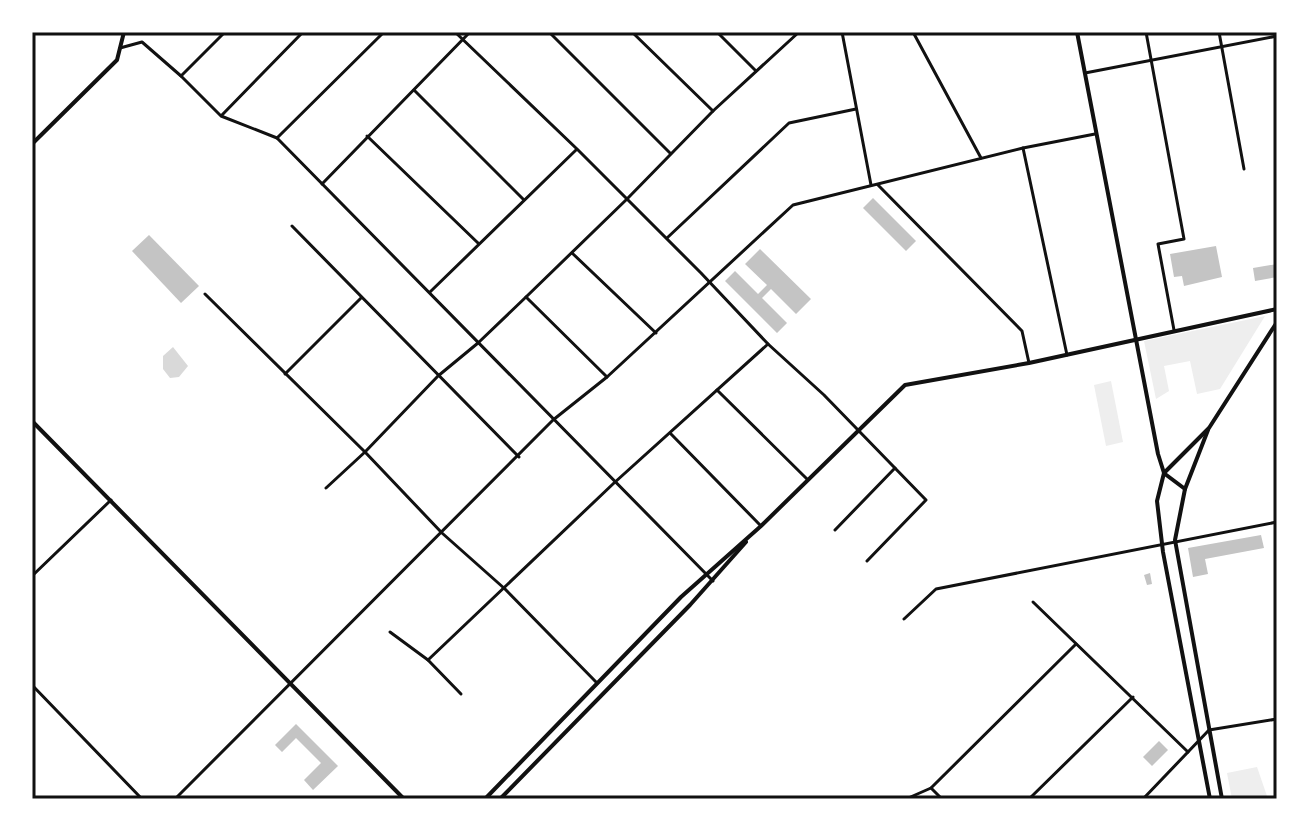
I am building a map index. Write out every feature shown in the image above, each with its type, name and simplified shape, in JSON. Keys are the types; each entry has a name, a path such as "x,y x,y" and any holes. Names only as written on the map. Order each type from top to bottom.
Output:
{"street":[{"path":"32,144 117,60 124,32"},
{"path":"181,76 225,32"},
{"path":"221,116 303,32"},
{"path":"277,138 384,32"},
{"path":"455,32 667,238 768,344 858,429 926,500 867,561"},
{"path":"322,184 470,32"},
{"path":"549,32 670,153"},
{"path":"632,32 713,111"},
{"path":"717,32 756,71"},
{"path":"326,488 438,376 478,343 713,111 799,32"},
{"path":"842,32 871,186"},
{"path":"913,32 981,158"},
{"path":"1077,32 1164,473 1157,501 1162,545 1210,799"},
{"path":"1146,32 1184,239 1158,244 1174,331"},
{"path":"1219,32 1244,169"},
{"path":"1085,73 1277,36"},
{"path":"120,48 142,42 221,116 277,138 713,581"},
{"path":"414,90 525,201"},
{"path":"667,238 789,123 856,109"},
{"path":"175,799 553,420 607,377 793,205 1023,148 1095,134"},
{"path":"367,136 478,243"},
{"path":"1023,148 1067,355"},
{"path":"430,292 577,149"},
{"path":"878,185 1022,331 1029,363"},
{"path":"292,226 519,457"},
{"path":"572,253 656,333"},
{"path":"205,294 442,533 505,589 598,684"},
{"path":"526,297 607,377"},
{"path":"285,374 361,298"},
{"path":"485,799 681,597 761,526 905,385 1029,363 1277,309"},
{"path":"1222,799 1175,540 1185,489 1209,428 1277,322"},
{"path":"428,660 614,483 768,344"},
{"path":"717,390 807,479"},
{"path":"32,421 404,799"},
{"path":"1164,473 1209,428"},
{"path":"670,433 761,526"},
{"path":"835,530 895,468"},
{"path":"1164,473 1185,489"},
{"path":"32,576 111,500"},
{"path":"904,619 936,589 1277,522"},
{"path":"500,799 713,581 761,526"},
{"path":"1033,602 1188,752"},
{"path":"390,632 428,660 461,694"},
{"path":"906,799 931,788 1076,644"},
{"path":"32,685 142,799"},
{"path":"32,698 38,691"},
{"path":"1029,799 1133,697"},
{"path":"1143,799 1209,730 1277,719"},
{"path":"931,788 942,799"}],"shaded area":[{"path":"1265,316 1220,389 1197,394 1190,361 1164,366 1169,391 1156,399 1144,341"},
{"path":"173,347 188,366 179,377 170,378 163,369 163,356"},
{"path":"1111,381 1123,442 1106,446 1094,385"},
{"path":"1257,767 1268,799 1232,799 1227,773"}],"building":[{"path":"873,198 916,241 906,251 863,208"},
{"path":"149,235 199,286 181,303 132,251"},
{"path":"1216,246 1222,277 1184,286 1182,276 1174,277 1170,254"},
{"path":"760,249 811,299 796,314 771,289 762,298 787,323 777,333 725,281 735,271 758,294 767,285 745,264"},
{"path":"1277,264 1277,277 1255,281 1253,268"},
{"path":"1261,535 1264,548 1205,559 1208,574 1193,577 1188,548"},
{"path":"1150,573 1152,584 1147,585 1144,575"},
{"path":"296,724 338,766 313,790 304,780 321,763 296,738 282,752 275,745"},
{"path":"1159,741 1168,750 1152,766 1143,757"}]}
